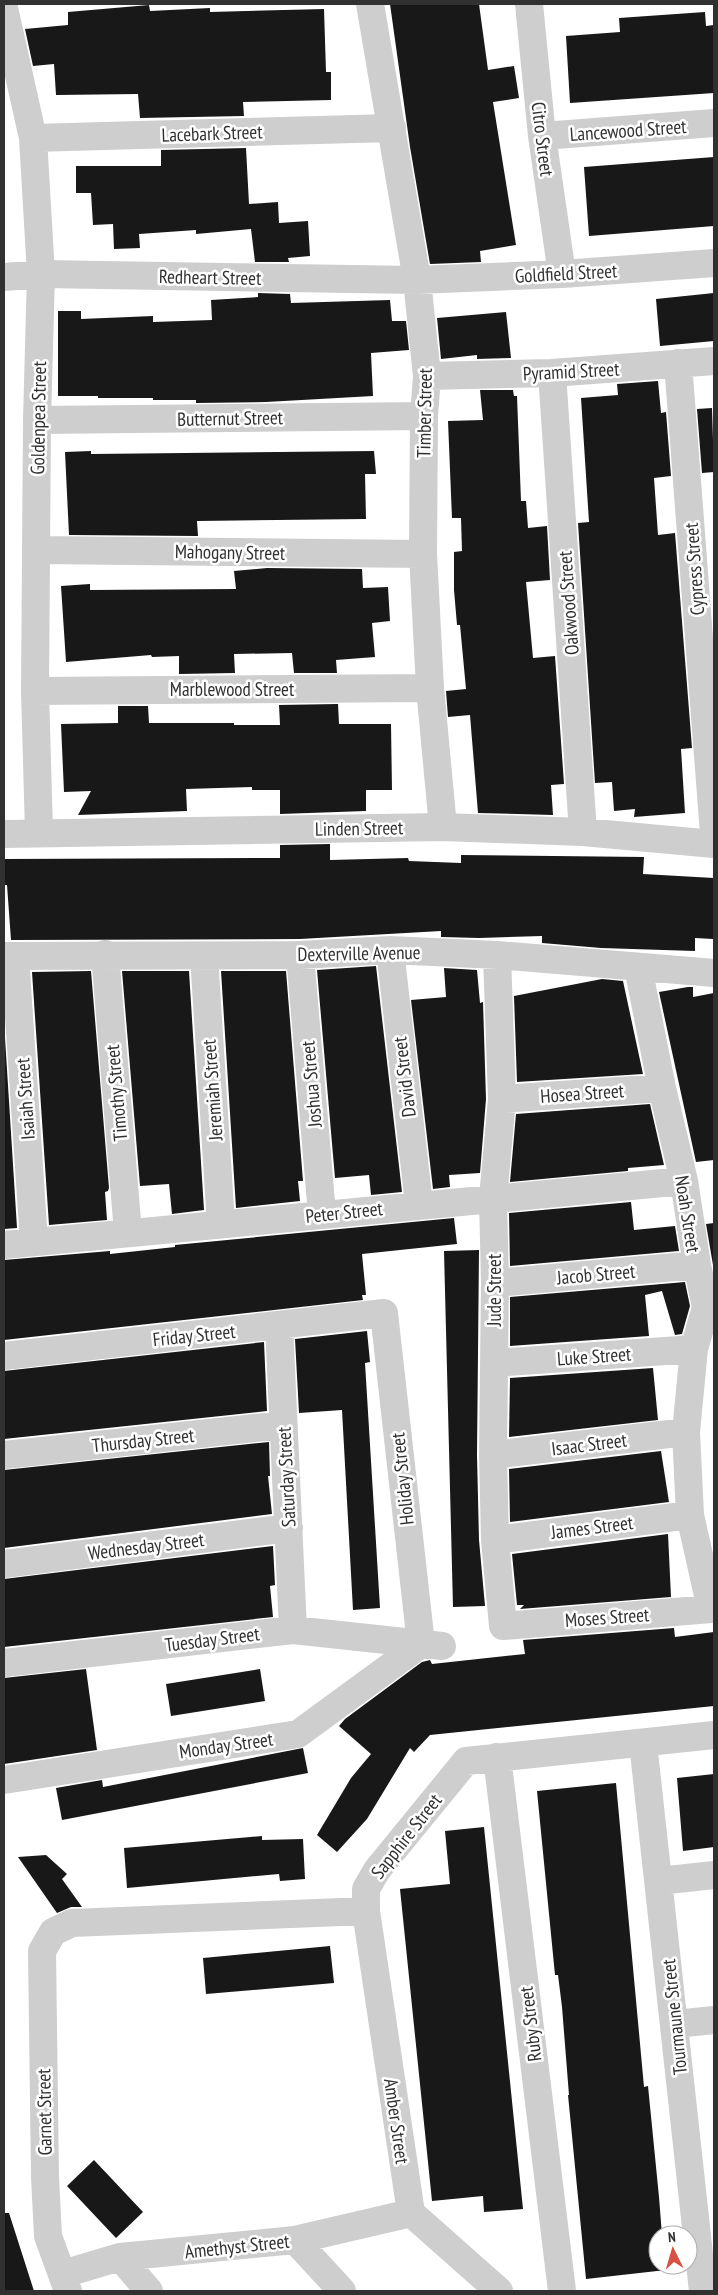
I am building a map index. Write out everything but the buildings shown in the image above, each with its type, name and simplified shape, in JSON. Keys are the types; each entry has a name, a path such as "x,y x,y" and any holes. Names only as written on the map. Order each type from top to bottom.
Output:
{"street":[{"name":"Timber Street","path":"370,4 417,280 427,376 424,416 423,554 430,688 443,827"},
{"name":"Citro Street","path":"528,4 542,136 562,274"},
{"name":"Goldenpea Street","path":"4,8 33,138 41,274 37,420 35,691 39,832"},
{"name":"Lancewood Street","path":"542,136 714,123"},
{"name":"Lacebark Street","path":"33,138 392,128"},
{"name":"Goldfield Street","path":"417,280 562,274 714,263"},
{"name":"Redheart Street","path":"4,277 41,274 417,280"},
{"name":"Pyramid Street","path":"427,376 552,373 714,361"},
{"name":"Cypress Street","path":"678,363 714,834"},
{"name":"Oakwood Street","path":"552,373 583,832"},
{"name":"Butternut Street","path":"37,420 424,416"},
{"name":"Mahogany Street","path":"37,550 423,554"},
{"name":"Marblewood Street","path":"35,691 430,688"},
{"name":"Linden Street","path":"4,834 443,827 583,832 714,844"},
{"name":"Dexterville Avenue","path":"9,956 105,954 300,955 390,950 497,955 714,973"},
{"name":"David Street","path":"390,950 419,1204"},
{"name":"Timothy Street","path":"105,954 128,1233"},
{"name":"Joshua Street","path":"300,955 322,1214"},
{"name":"Jude Street","path":"497,955 502,1099 494,1198 493,1455 496,1540 503,1626"},
{"name":"Isaiah Street","path":"9,956 34,1242"},
{"name":"Jeremiah Street","path":"204,956 221,1224"},
{"name":"Noah Street","path":"638,967 662,1088 684,1180 696,1265 706,1307 694,1349 686,1432 690,1515 712,1609"},
{"name":"Hosea Street","path":"502,1099 662,1088"},
{"name":"Peter Street","path":"4,1245 684,1180"},
{"name":"Jacob Street","path":"495,1283 696,1265"},
{"name":"Friday Street","path":"4,1356 384,1313"},
{"name":"Holiday Street","path":"384,1313 432,1645"},
{"name":"Saturday Street","path":"279,1325 293,1630"},
{"name":"Luke Street","path":"494,1363 694,1349"},
{"name":"Thursday Street","path":"4,1455 283,1426"},
{"name":"Isaac Street","path":"493,1455 686,1432"},
{"name":"James Street","path":"496,1540 690,1515"},
{"name":"Wednesday Street","path":"4,1564 289,1528"},
{"name":"Moses Street","path":"503,1626 712,1609"},
{"name":"Tuesday Street","path":"4,1663 293,1630 432,1645"},
{"name":"Monday Street","path":"4,1780 298,1734 432,1645"},
{"name":"Sapphire Street","path":"366,1911 366,1888 376,1870 466,1761 714,1735"},
{"name":"Tourmaune Street","path":"643,1743 675,2024 702,2291"},
{"name":"Ruby Street","path":"497,1757 562,2291"},
{"path":"659,1882 714,1875"},
{"name":"Garnet Street","path":"65,2283 48,2236 45,2177 42,1951 53,1932 72,1923 366,1911"},
{"name":"Amber Street","path":"366,1911 410,2213"},
{"path":"675,2024 714,2020"},
{"path":"410,2213 499,2291"},
{"name":"Amethyst Street","path":"65,2283 120,2257 295,2240 410,2213"},
{"path":"295,2240 342,2291"},
{"path":"120,2257 149,2291"}]}
